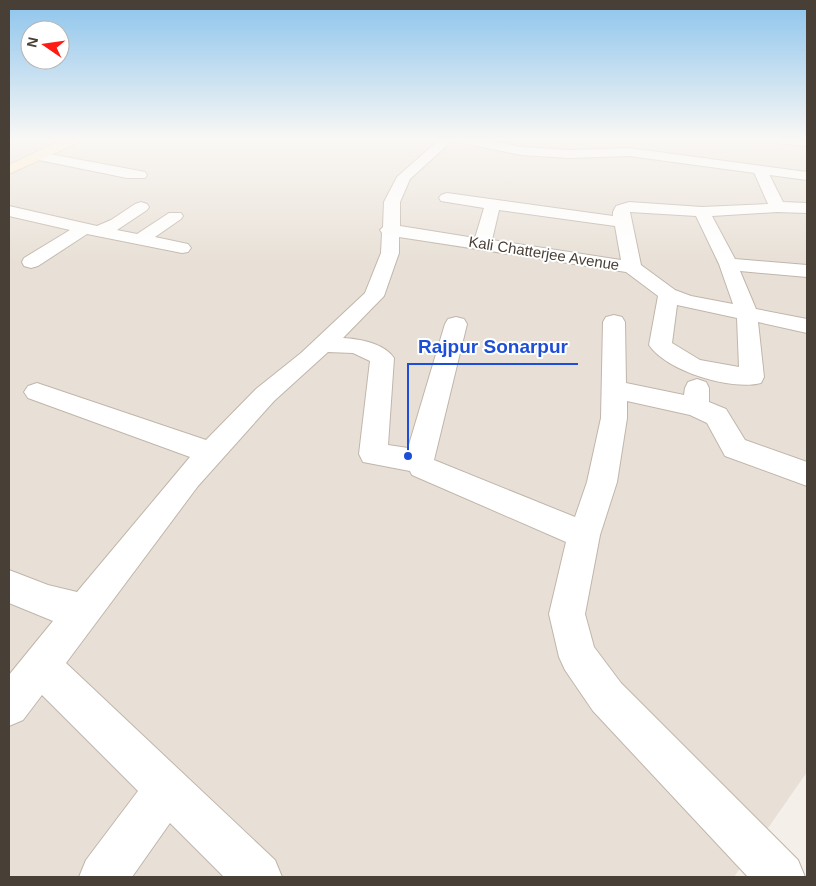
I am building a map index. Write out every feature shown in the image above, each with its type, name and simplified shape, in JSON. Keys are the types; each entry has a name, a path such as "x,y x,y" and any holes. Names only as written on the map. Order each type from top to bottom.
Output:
{"street":[{"path":"9,706 188,478 265,395 323,345 374,296 390,253 389,230 392,202 402,180"},
{"path":"765,180 777,207"},
{"path":"447,198 624,222"},
{"path":"482,243 493,204"},
{"path":"31,262 91,230 117,224 141,207"},
{"path":"632,267 622,209 629,207 702,212 766,210 777,207 807,208"},
{"path":"9,211 182,248"},
{"path":"668,294 660,345 671,355 697,369 752,378 747,314 728,264 702,212"},
{"path":"140,239 175,216"},
{"path":"18,226 35,217"},
{"name":"Kali Chatterjee Avenue","path":"389,230 632,267 668,294 686,301 807,326"},
{"path":"728,264 807,271"},
{"path":"614,322 614,418 602,482 584,535 566,614 578,657 607,697 781,877"},
{"path":"456,324 419,457 422,467 584,535"},
{"path":"323,345 357,346 382,358 373,454 420,462"},
{"path":"696,408 697,369"},
{"path":"614,389 696,408 717,416 735,448 807,474"},
{"path":"37,392 211,453"},
{"path":"9,586 48,602 83,611"},
{"path":"41,666 258,877"},
{"path":"103,877 167,789"}],"shaded area":[{"path":"9,180 807,180 807,772 734,877 9,877"}],"place":[{"name":"Rajpur Sonarpur","path":"408,456"}]}
